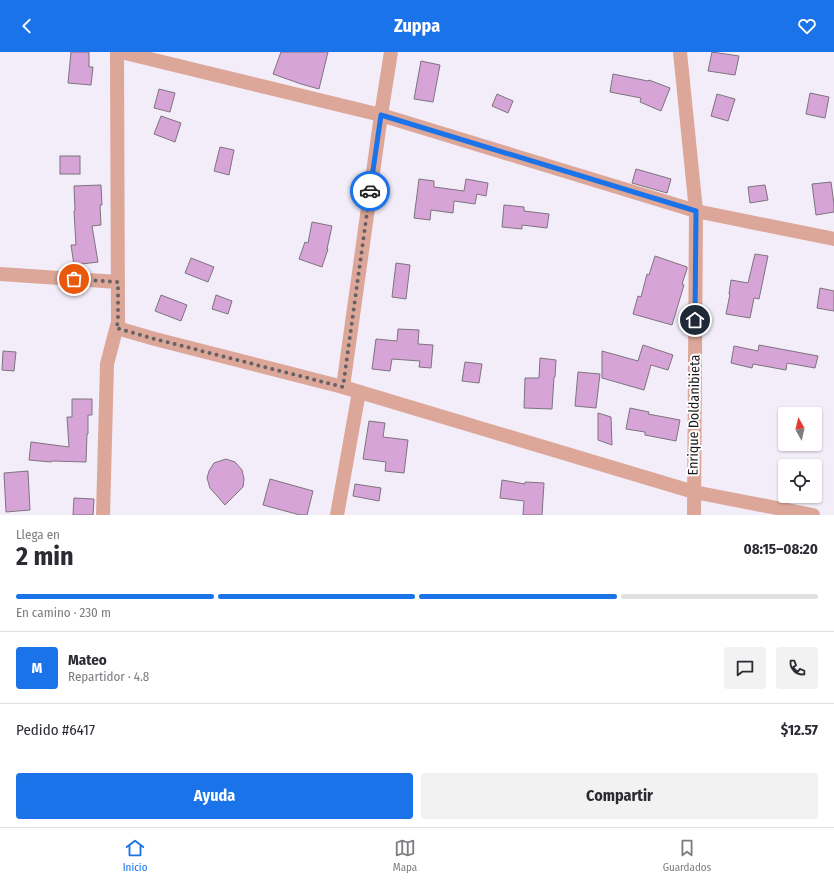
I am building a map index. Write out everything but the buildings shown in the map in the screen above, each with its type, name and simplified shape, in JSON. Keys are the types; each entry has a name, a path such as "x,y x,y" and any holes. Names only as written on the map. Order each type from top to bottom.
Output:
{"street":[{"path":"103,515 107,364 118,322 117,52"},
{"path":"121,52 381,115 696,211 834,240"},
{"path":"343,387 391,52"},
{"name":"Enrique Doldanibieta","path":"680,52 696,211 694,515"},
{"path":"0,274 118,282"},
{"path":"116,328 343,387 694,492 813,515"},
{"path":"337,515 359,392"}],"way so far":[{"path":"74,279 118,282 118,322 116,328 343,387 370,191"}],"route":[{"path":"370,191 381,115 696,211 695,320"}]}
